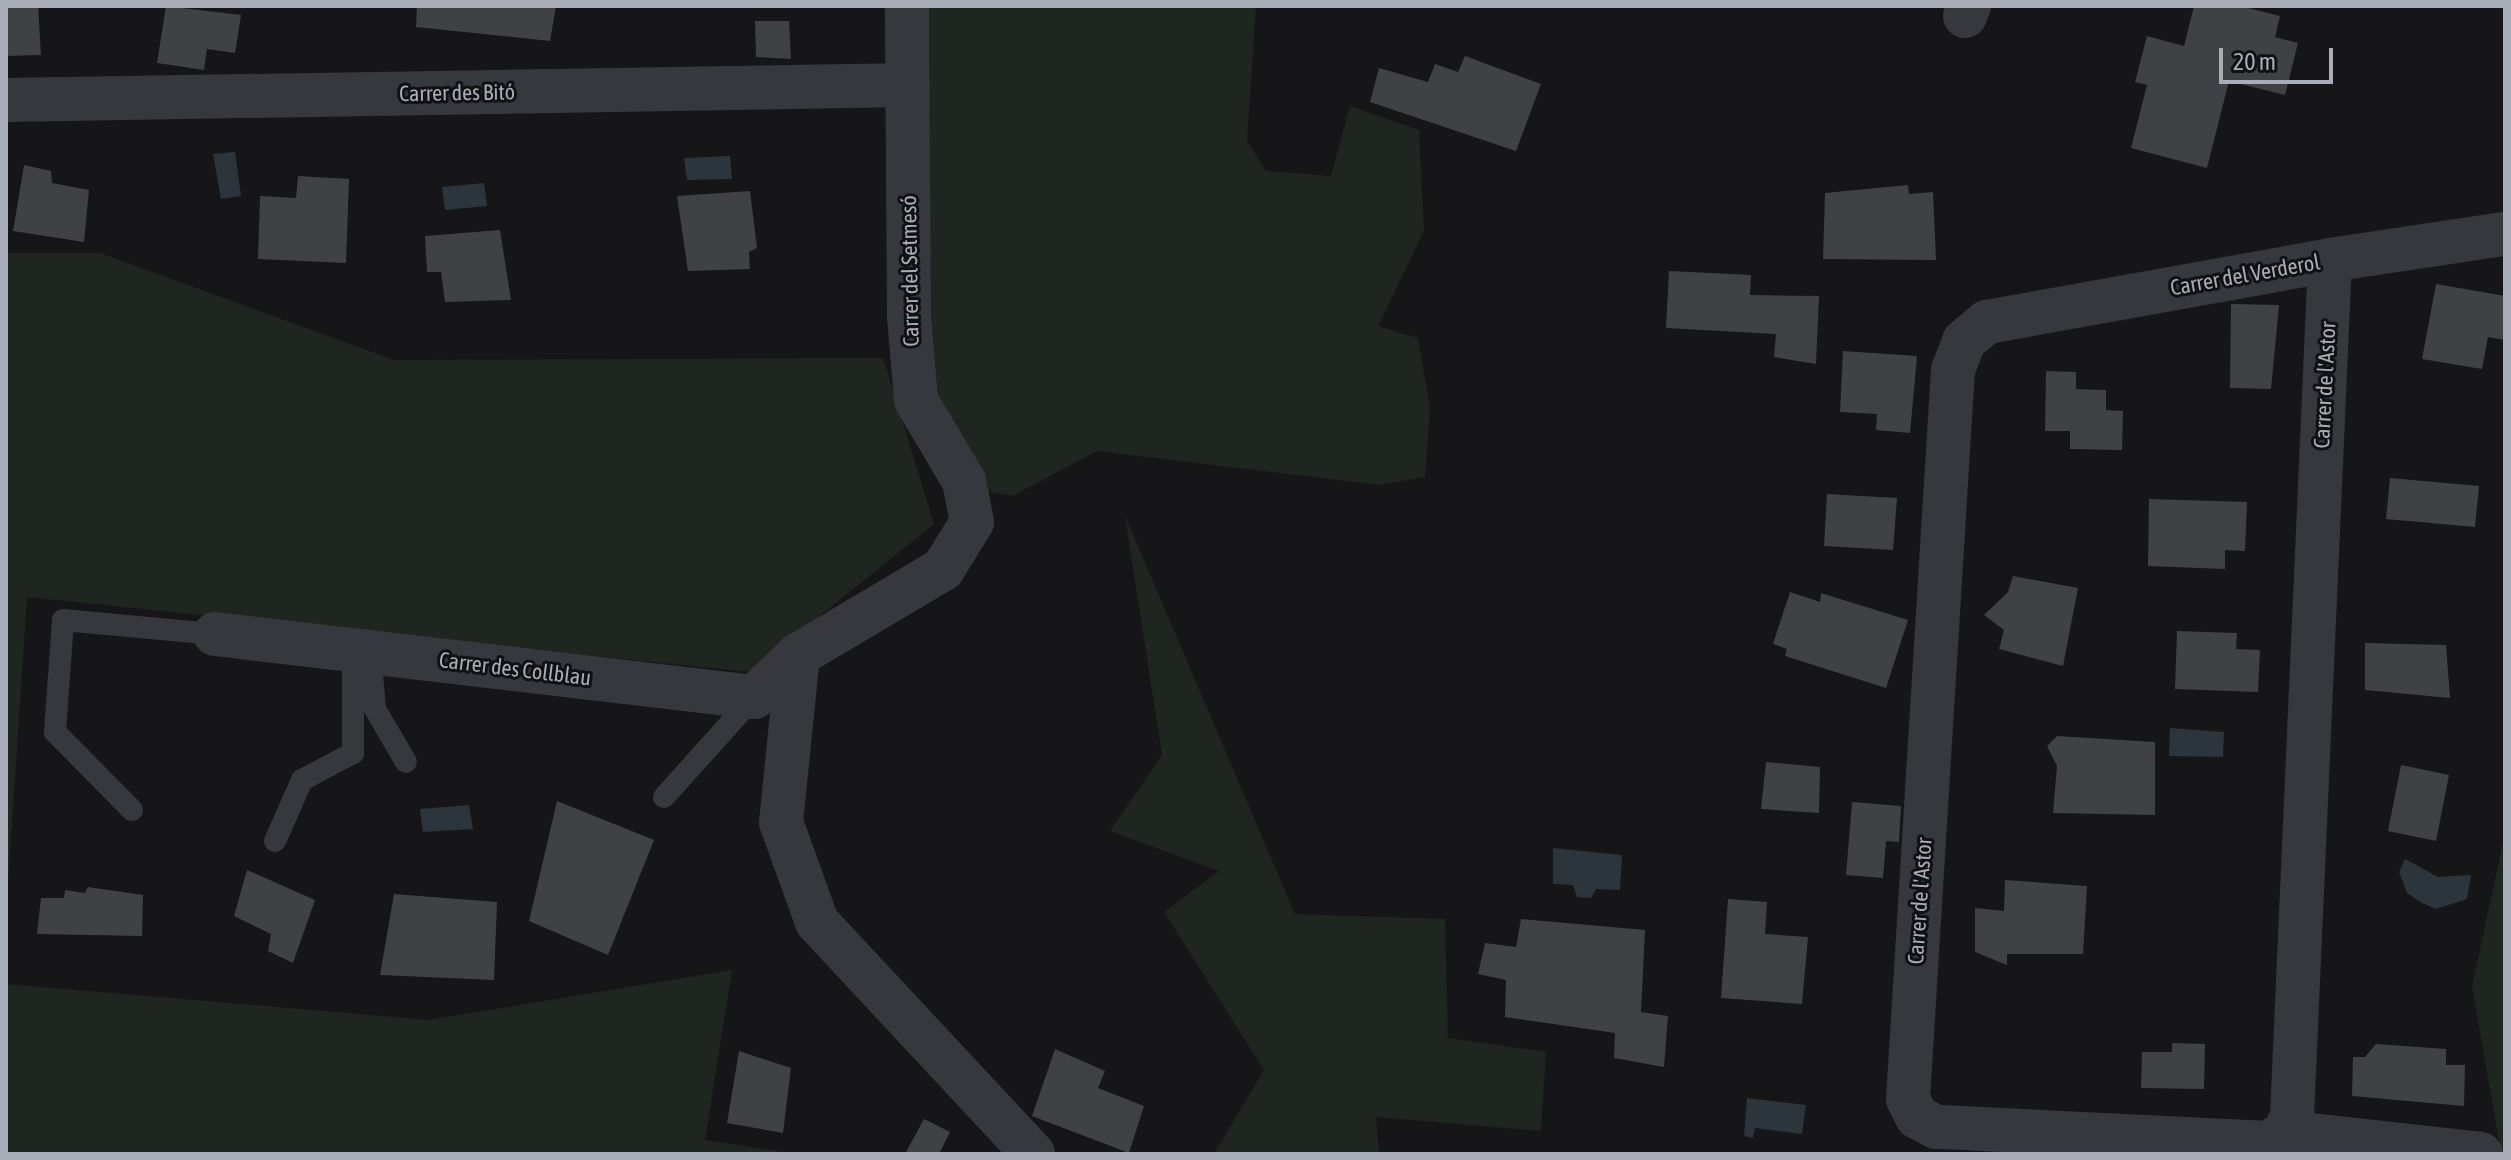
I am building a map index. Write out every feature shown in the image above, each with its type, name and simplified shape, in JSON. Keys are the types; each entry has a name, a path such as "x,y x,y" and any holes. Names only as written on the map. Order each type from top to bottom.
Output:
{"street":[{"name":"Carrer del Setmesó","path":"798,655 943,569 972,522 964,481 916,400 909,316 907,6"},
{"name":"Carrer des Bitó","path":"6,100 908,85"},
{"name":"Carrer del Verderol","path":"1987,322 2330,260 2505,234"},
{"name":"Carrer de l'Astor","path":"1987,322 1964,341 1953,370 1908,1099 1917,1117 1936,1127 2268,1143 2285,1132 2292,1116 2330,260"},
{"name":"Carrer des Collblau","path":"215,634 754,697"},
{"path":"754,697 798,655"},
{"path":"798,655 781,822 817,922 1033,1154"},
{"name":"Carrer de l'Astor","path":"2285,1132 2481,1154"}],"lane":[{"path":"132,810 55,732 63,620 215,634"},
{"path":"361,651 375,709 406,762"},
{"path":"275,841 302,780 353,753 361,651"},
{"path":"664,797 754,697"}],"shaded area":[{"path":"921,6 1256,6 1247,141 1266,171 1331,176 1350,106 1419,130 1424,231 1378,326 1418,338 1430,409 1425,477 1379,485 1097,451 1012,496 987,491 930,393"},
{"path":"235,152 241,196 221,199 213,154"},
{"path":"730,156 732,179 687,180 684,158"},
{"path":"484,183 487,206 445,210 442,187"},
{"path":"6,253 100,253 394,360 883,358 934,524 750,672 27,597 6,915"},
{"path":"1125,516 1295,914 1445,919 1448,1038 1546,1052 1541,1131 1376,1117 1379,1154 1214,1154 1264,1070 1164,912 1219,871 1110,831 1162,755"},
{"path":"2170,728 2224,732 2223,757 2169,756"},
{"path":"469,805 473,829 423,832 420,809"},
{"path":"2505,833 2505,1154 2501,1154 2472,986"},
{"path":"1553,848 1622,855 1620,890 1596,889 1591,898 1577,897 1573,885 1553,884"},
{"path":"2405,859 2438,877 2471,875 2467,899 2436,909 2422,903 2407,893 2399,872"},
{"path":"732,970 705,1140 797,1154 6,1154 6,984 429,1020"},
{"path":"1747,1098 1806,1105 1802,1134 1755,1128 1753,1138 1744,1136"}],"building":[{"path":"6,6 38,6 41,55 6,56"},
{"path":"166,6 241,15 235,53 207,49 204,70 157,63"},
{"path":"417,6 556,6 550,41 416,27"},
{"path":"2194,6 2240,6 2280,16 2275,37 2298,43 2285,95 2229,81 2207,168 2131,148 2147,85 2135,82 2147,36 2184,46"},
{"path":"755,21 789,21 791,59 756,57"},
{"path":"1465,56 1541,84 1516,151 1370,102 1379,68 1428,82 1435,64 1458,72"},
{"path":"24,165 51,171 52,183 89,190 84,242 13,231"},
{"path":"298,176 349,179 346,263 258,259 260,196 296,198"},
{"path":"1908,185 1909,194 1933,192 1936,260 1823,259 1825,193"},
{"path":"750,191 757,248 749,252 750,269 688,271 677,196"},
{"path":"500,230 511,300 445,302 441,272 427,272 425,236"},
{"path":"1669,271 1751,275 1750,295 1819,296 1816,364 1774,357 1776,334 1666,328"},
{"path":"2436,284 2505,296 2505,340 2488,337 2482,369 2422,359"},
{"path":"2231,304 2279,305 2271,389 2230,388"},
{"path":"1843,351 1917,356 1910,433 1876,430 1877,414 1840,412"},
{"path":"2046,371 2076,372 2076,389 2106,390 2106,410 2123,411 2122,450 2070,449 2070,431 2045,431"},
{"path":"2390,478 2479,486 2475,527 2386,519"},
{"path":"1827,494 1897,498 1893,550 1824,546"},
{"path":"2149,499 2247,502 2245,551 2225,550 2225,569 2148,566"},
{"path":"2013,576 2078,588 2063,666 1999,649 2004,630 1984,615 2008,592"},
{"path":"1790,592 1820,602 1821,593 1908,620 1886,688 1785,656 1787,649 1773,644"},
{"path":"2177,631 2237,633 2236,649 2260,650 2258,692 2175,689"},
{"path":"2365,643 2446,645 2450,698 2365,690"},
{"path":"2057,736 2155,742 2155,815 2053,813 2057,766 2047,746"},
{"path":"1766,762 1820,767 1819,813 1761,809"},
{"path":"2401,765 2449,775 2436,841 2388,831"},
{"path":"557,801 654,840 608,955 529,921"},
{"path":"1852,802 1901,806 1899,842 1886,841 1883,878 1846,875"},
{"path":"247,870 315,900 293,963 268,951 271,934 234,916"},
{"path":"2005,880 2087,886 2083,954 2007,954 2007,965 1975,952 1975,908 2004,911"},
{"path":"88,887 143,895 142,936 37,934 41,898 64,898 65,890 85,893"},
{"path":"394,894 497,902 494,980 380,975"},
{"path":"1728,899 1767,902 1765,934 1808,937 1802,1004 1721,998"},
{"path":"1521,919 1645,930 1641,1012 1668,1016 1664,1067 1614,1058 1615,1033 1505,1017 1506,980 1478,974 1485,943 1516,947"},
{"path":"2172,1043 2205,1044 2204,1089 2141,1088 2142,1052 2172,1052"},
{"path":"2376,1044 2446,1049 2446,1065 2465,1065 2464,1106 2352,1096 2353,1057 2365,1057"},
{"path":"1055,1049 1105,1071 1098,1088 1144,1106 1129,1153 1032,1116"},
{"path":"739,1051 791,1068 783,1133 727,1123"},
{"path":"924,1119 950,1132 939,1154 905,1154"}]}
